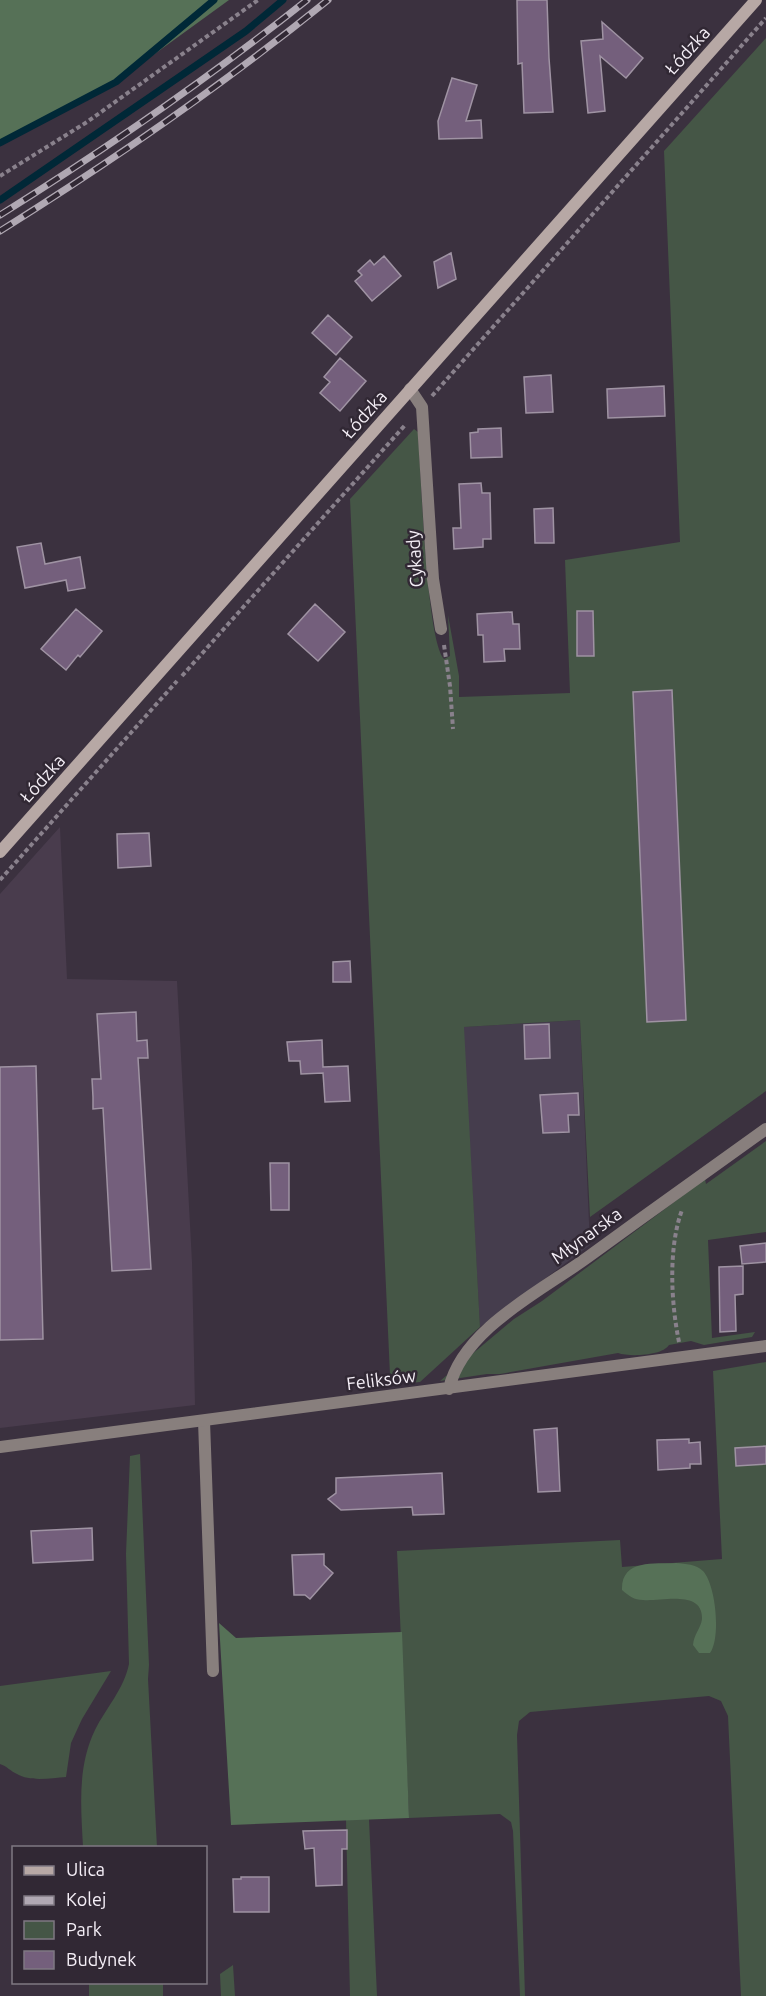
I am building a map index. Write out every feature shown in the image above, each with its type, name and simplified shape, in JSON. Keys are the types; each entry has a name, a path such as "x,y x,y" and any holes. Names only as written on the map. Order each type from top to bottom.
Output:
{"main road":[{"name":"Łódzka","path":"0,852 756,0"}],"street":[{"path":"410,389 422,407"},
{"name":"Cykady","path":"422,407 433,579 441,629"},
{"name":"Młynarska","path":"449,1389 451,1378 465,1355 508,1311 766,1129"},
{"name":"Feliksów","path":"0,1448 766,1346"},
{"path":"204,1420 213,1671"}],"path":[{"path":"0,176 87,122 258,0"},
{"path":"0,880 766,18"},
{"path":"441,629 450,686 453,729"},
{"path":"682,1357 675,1317 673,1266 675,1239 687,1197 686,1186"}],"shaded area":[{"path":"60,827 67,979 177,981 192,1262 195,1405 0,1428 0,894"},
{"path":"580,1020 590,1245 480,1327 463,1027"}],"green space":[{"path":"0,0 229,0 116,82 0,145"},
{"path":"766,38 766,1091 590,1217 580,1020 464,1027 480,1327 420,1382 411,1383 390,1375 350,499 414,429 418,432 425,552 433,620 438,645 444,659 450,656 448,615 459,676 459,697 570,693 565,560 680,542 664,151"},
{"path":"766,1141 766,1232 708,1240 712,1338 755,1332 752,1337 704,1345 691,1341 669,1345 653,1353 637,1355 618,1353 500,1374 440,1381 514,1319 542,1301 705,1179 706,1184"},
{"path":"766,1362 766,1996 741,1996 728,1716 721,1701 709,1696 530,1712 519,1721 517,1735 525,1996 520,1996 511,1822 500,1814 409,1818 397,1551 620,1540 622,1567 722,1559 713,1371"},
{"path":"140,1454 157,1846 83,1846 82,1787 85,1758 95,1730 119,1690 129,1664 126,1554 130,1456"},
{"path":"676,1563 691,1565 703,1571 711,1588 716,1624 710,1653 699,1653 693,1645 702,1619 696,1604 679,1599 637,1599 622,1590 623,1580 633,1568 640,1565"},
{"path":"219,1623 236,1638 402,1632 409,1818 231,1825"},
{"path":"111,1671 82,1719 71,1743 66,1777 28,1778 0,1764 0,1686"},
{"path":"369,1819 377,1996 350,1996 346,1820"},
{"path":"233,1965 235,1996 221,1996 220,1974"},
{"path":"89,1984 163,1984 163,1996 89,1996"}],"building":[{"path":"517,0 547,0 553,112 524,113 522,63 518,64"},
{"path":"602,22 643,58 626,78 600,56 605,111 588,113 581,41 603,39"},
{"path":"452,78 477,85 466,121 481,120 482,138 439,139 438,121"},
{"path":"451,253 456,279 438,288 434,262"},
{"path":"384,256 401,276 372,301 355,281 362,275 358,271 370,260 374,265"},
{"path":"328,315 352,337 336,355 312,333"},
{"path":"340,358 366,381 340,411 320,393 330,382 324,377"},
{"path":"551,375 553,412 526,413 524,377"},
{"path":"664,386 665,416 608,418 607,389"},
{"path":"501,428 502,457 471,458 470,433 478,432 478,429"},
{"path":"481,483 482,493 490,493 491,539 483,539 483,547 454,549 453,528 461,528 459,484"},
{"path":"553,508 554,543 535,543 534,509"},
{"path":"41,543 45,564 80,557 85,588 68,591 66,580 25,588 17,547"},
{"path":"315,604 345,632 318,661 288,634"},
{"path":"76,609 102,631 66,670 41,649"},
{"path":"577,611 593,611 594,656 577,656"},
{"path":"512,612 513,624 519,624 520,649 504,649 505,661 484,662 483,635 478,635 477,614"},
{"path":"672,690 686,1020 647,1022 633,692"},
{"path":"149,833 151,866 118,868 117,834"},
{"path":"350,961 351,982 333,982 333,962"},
{"path":"136,1012 137,1041 147,1040 148,1058 138,1058 151,1269 112,1271 103,1108 93,1109 92,1079 101,1079 97,1014"},
{"path":"549,1024 550,1058 525,1059 524,1025"},
{"path":"322,1040 323,1067 348,1066 350,1101 325,1102 323,1073 301,1074 300,1061 289,1061 287,1042"},
{"path":"36,1066 43,1339 0,1340 0,1067"},
{"path":"578,1093 579,1115 568,1115 569,1132 543,1133 540,1095"},
{"path":"270,1163 289,1163 289,1210 271,1210"},
{"path":"766,1243 766,1262 742,1264 740,1246"},
{"path":"743,1266 743,1294 735,1295 736,1331 720,1332 719,1267"},
{"path":"557,1428 560,1491 538,1492 534,1430"},
{"path":"689,1439 689,1443 700,1442 701,1464 690,1464 690,1468 658,1470 657,1440"},
{"path":"766,1446 766,1464 736,1466 735,1448"},
{"path":"442,1473 444,1514 413,1515 412,1507 341,1510 328,1499 336,1493 336,1478"},
{"path":"92,1528 93,1560 33,1563 31,1531"},
{"path":"324,1554 324,1565 333,1573 310,1599 305,1595 294,1595 292,1555"},
{"path":"347,1830 347,1849 342,1849 342,1885 316,1886 314,1848 305,1849 303,1831"},
{"path":"241,1877 269,1877 269,1912 234,1912 233,1879 241,1879"}],"waterway":[{"path":"0,143 116,82 214,0"},
{"path":"0,200 246,31 283,0"}],"railway":[{"path":"0,215 79,165 156,112 307,0"},
{"path":"0,231 85,177 168,120 249,62 328,0"}]}
